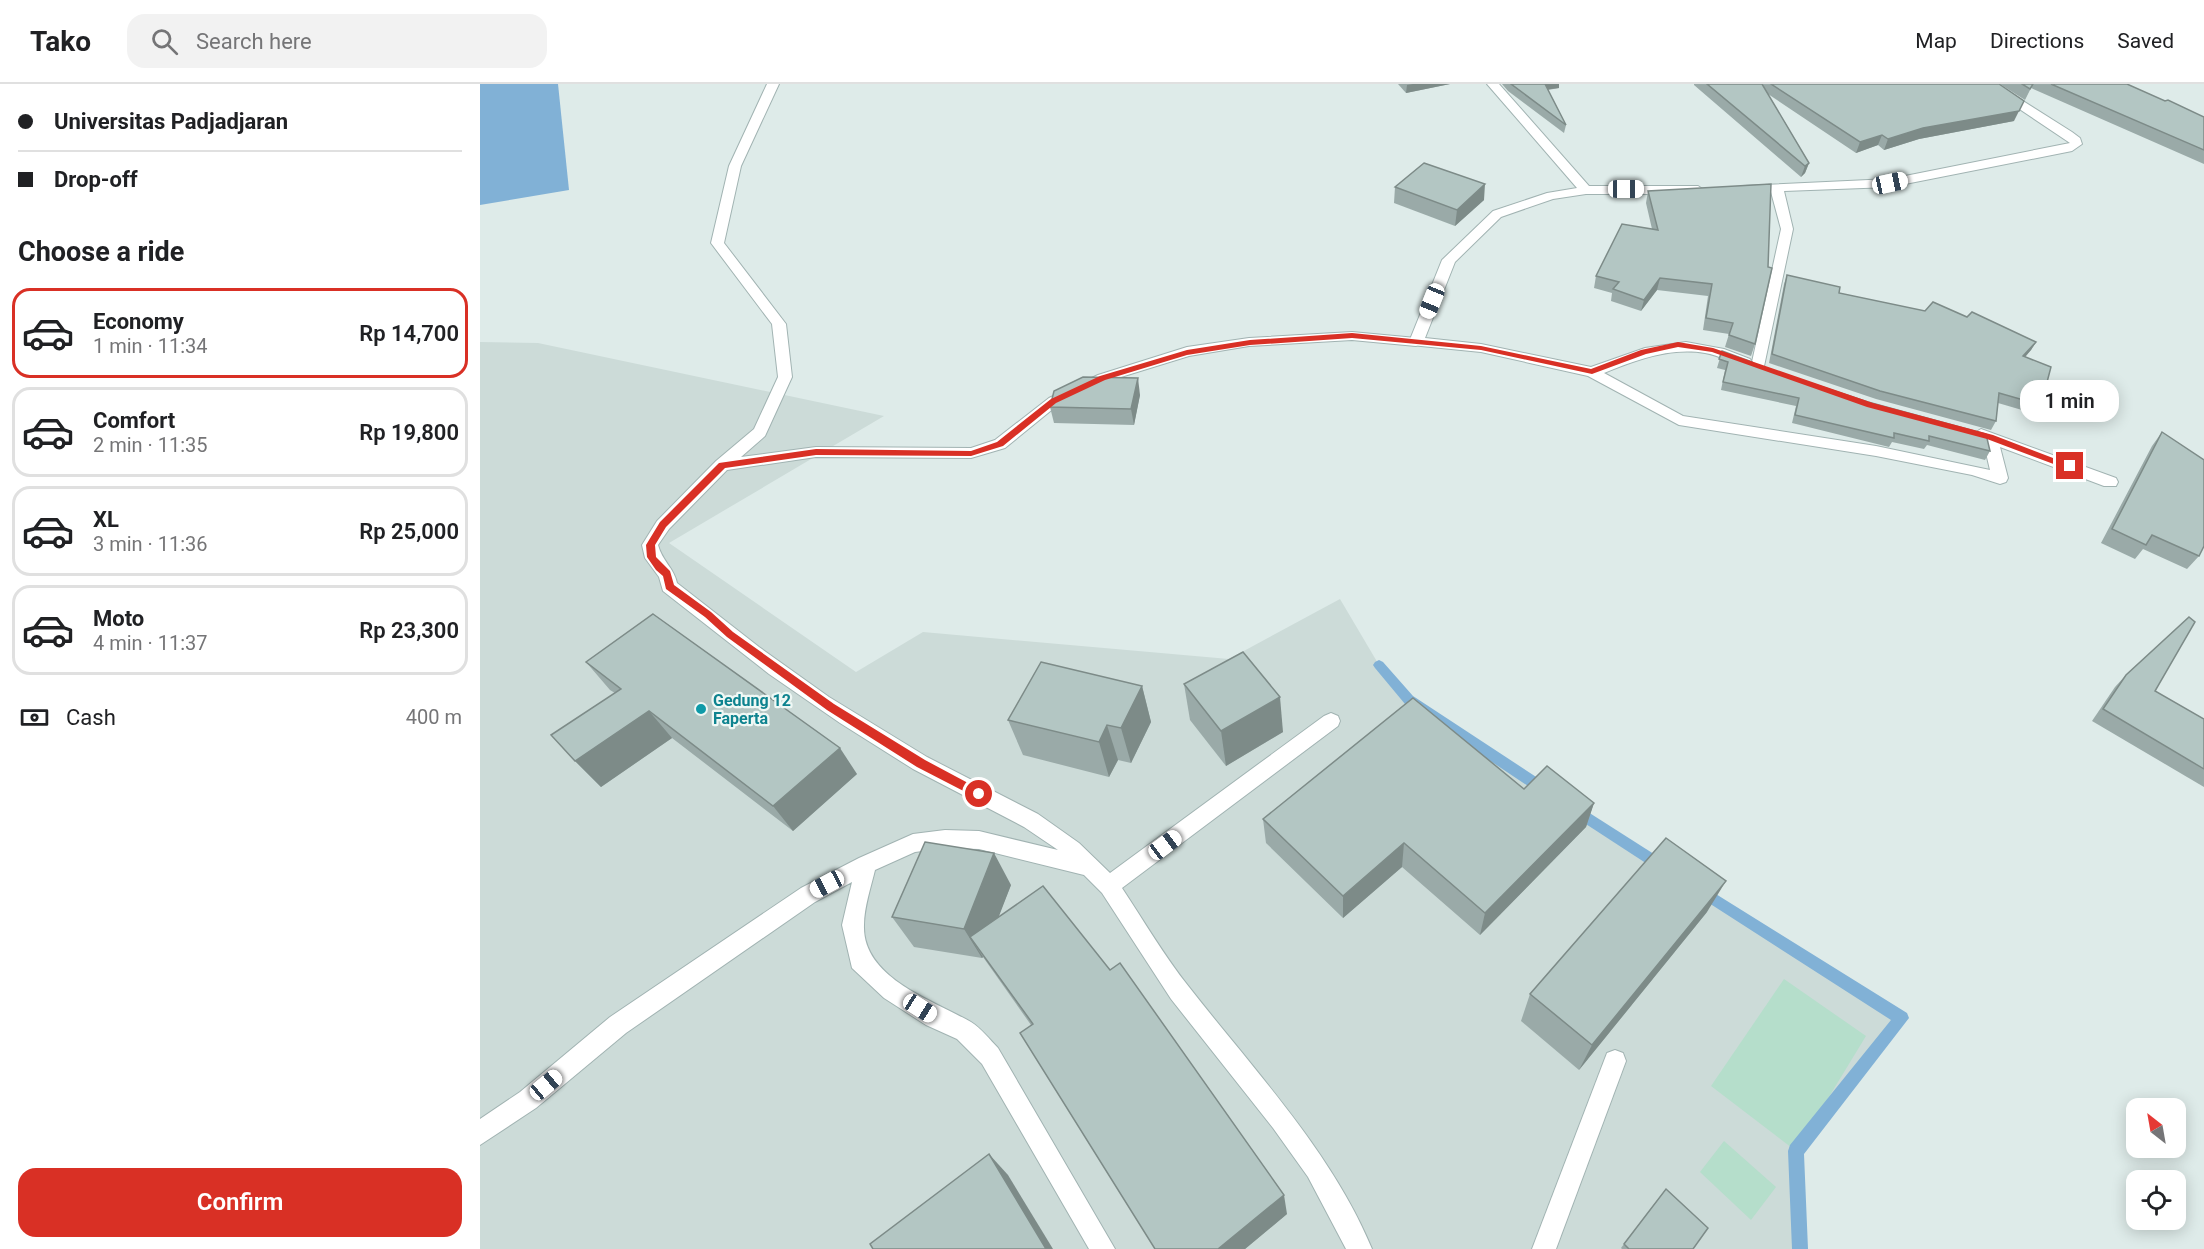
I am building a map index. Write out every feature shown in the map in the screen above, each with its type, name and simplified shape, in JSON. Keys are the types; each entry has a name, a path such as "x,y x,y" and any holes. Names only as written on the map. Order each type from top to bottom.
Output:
{"street":[{"path":"773,84 735,166 717,243 778,324 785,376 760,432 722,465 663,525 650,545 652,557 659,568 667,574 669,586 830,707 921,764 1036,823 1070,845 1109,886 1179,992 1281,1120 1316,1169 1360,1249"},
{"path":"1493,84 1586,190"},
{"path":"1733,189 1890,183 2072,147 2076,144 2076,141 2068,134 1988,84"},
{"path":"1416,342 1449,260 1497,214 1551,196 1586,190 1710,189"},
{"path":"1592,372 1644,352 1678,345 1713,350 1737,357 1763,369 1787,228 1777,189"},
{"path":"722,465 816,452 971,453 1000,444 1054,401 1102,378 1187,352 1250,342 1352,336 1481,348 1592,372 1680,420 1876,451 1973,470 2000,478 1990,437"},
{"path":"1968,431 2110,482"},
{"path":"1109,886 1331,721"},
{"path":"480,1133 528,1100 618,1025 706,963 808,895 866,864 913,843 945,839 979,840 1090,867"},
{"path":"866,864 853,925 860,961 892,991 934,1017 965,1031 990,1056 1103,1249"},
{"path":"1544,1249 1615,1061"}],"shaded area":[{"path":"480,342 538,343 884,416 669,543 856,672 923,632 1229,659 1340,599 1379,665 1409,700 1591,821 1902,1018 1796,1151 1800,1249 480,1249"}],"green space":[{"path":"1784,979 1866,1036 1796,1151 1711,1086"},
{"path":"1724,1141 1776,1187 1751,1220 1700,1172"}],"water":[{"path":"480,84 558,84 569,190 480,205"}],"building":[{"path":"1511,84 1545,84 1566,125"},
{"path":"1707,84 1762,84 1809,163 1805,166"},
{"path":"1771,84 1999,84 2024,101 2019,111 1923,128 1888,139 1882,135 1860,142"},
{"path":"2022,84 2033,84 2030,89"},
{"path":"2051,84 2127,84 2165,101 2168,100 2204,117 2204,150"},
{"path":"1424,163 1485,184 1457,210 1395,187"},
{"path":"1771,184 1768,267 1772,268 1755,344 1729,335 1733,323 1706,318 1712,284 1660,278 1644,300 1613,289 1619,282 1596,276 1622,224 1658,230 1648,191"},
{"path":"1787,275 1840,287 1839,293 1925,311 1933,302 1967,317 1972,312 2036,342 2023,356 2051,367 2041,405 1999,393 1996,421 1880,391 1772,354"},
{"path":"1722,351 1756,365 1868,402 1986,434 1990,451 1929,436 1929,441 1894,433 1894,438 1795,415 1799,398 1723,382 1728,362 1719,359"},
{"path":"1083,377 1138,378 1131,409 1050,407 1054,391"},
{"path":"2162,432 2204,460 2204,546 2199,556 2152,535 2146,545 2112,529"},
{"path":"653,614 840,748 773,806 649,711 575,761 551,735 621,689 586,662"},
{"path":"2189,617 2195,622 2155,691 2204,719 2204,769 2103,709 2126,675"},
{"path":"1243,652 1280,697 1221,731 1184,684"},
{"path":"1041,662 1142,686 1121,728 1107,725 1099,742 1008,720"},
{"path":"1413,698 1524,789 1547,766 1594,803 1485,913 1404,843 1343,896 1263,819"},
{"path":"1666,838 1726,881 1592,1045 1530,994"},
{"path":"925,842 994,853 964,929 892,917"},
{"path":"1043,886 1110,970 1120,963 1284,1195 1218,1249 1155,1249 1020,1033 1033,1024 970,937"},
{"path":"989,1154 1046,1249 873,1249 870,1244"},
{"path":"1666,1189 1708,1228 1693,1249 1629,1249 1624,1244"}],"waterway":[{"path":"1379,665 1409,700 1545,790"},
{"path":"1577,811 1663,867"},
{"path":"1703,892 1902,1018 1796,1151 1800,1249"}],"place":[{"name":"Gedung 12 Faperta","path":"701,709"}],"route":[{"path":"979,794 921,764 830,707 669,586 667,574 659,568 652,557 650,545 663,525 722,465 816,452 971,453 1000,444 1054,401 1102,378 1187,352 1250,342 1352,336 1481,348 1592,372 1644,352 1678,345 1713,350 1737,357 1758,368 1870,405 1990,437 2070,466"}]}
